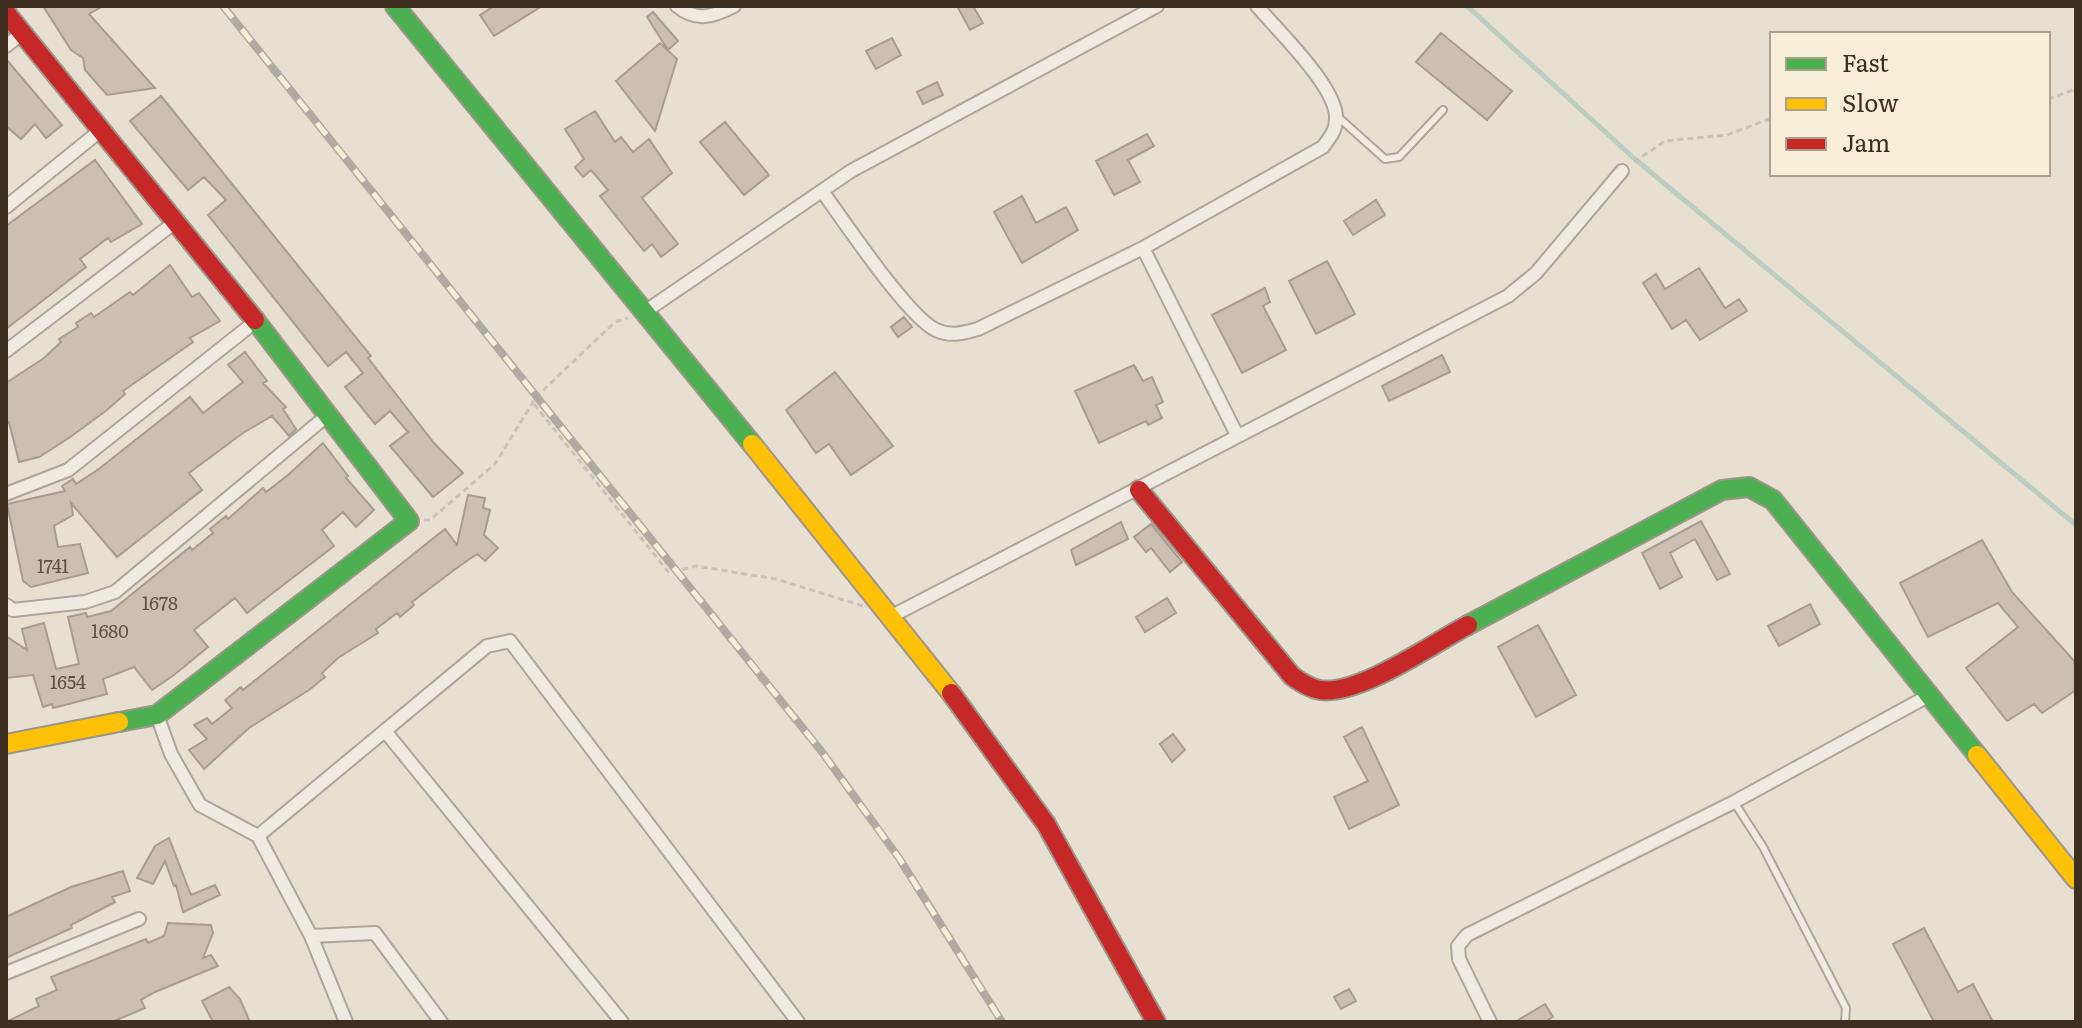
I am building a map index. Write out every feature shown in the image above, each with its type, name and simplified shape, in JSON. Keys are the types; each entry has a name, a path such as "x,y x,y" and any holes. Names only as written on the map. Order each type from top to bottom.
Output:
{"street":[{"path":"395,6 892,616 1033,802 1156,1022"},
{"path":"677,6 693,17 709,17 734,6"},
{"path":"643,313 822,191 1157,6"},
{"path":"822,191 915,315 936,330 956,335 978,329 1143,248 1323,147 1334,132 1337,116 1329,93 1257,6"},
{"path":"6,13 256,321 409,521 157,715 6,744"},
{"path":"6,46 22,33"},
{"path":"6,207 101,130"},
{"path":"892,616 1508,296 1536,273 1622,171"},
{"path":"6,351 174,223"},
{"path":"1143,248 1237,435"},
{"path":"6,494 68,470 256,321"},
{"path":"6,605 13,610 85,602 115,592 329,414"},
{"path":"1139,490 1292,676 1318,692 1332,692 1367,679 1722,490 1741,485 1756,487 1773,500 2076,879"},
{"path":"258,836 487,646 510,641 798,1022"},
{"path":"1490,1022 1459,959 1458,946 1467,935 1734,802 1928,696"},
{"path":"157,715 171,754 200,805 258,836 311,936 346,1022"},
{"path":"385,731 622,1022"},
{"path":"6,973 139,919"},
{"path":"311,936 375,933 441,1022"}],"lane":[{"path":"1337,116 1385,159 1399,157 1443,110"},
{"path":"1734,802 1763,847 1846,1008 1845,1022"}],"path":[{"path":"2050,98 2076,89"},
{"path":"1622,171 1665,141 1727,135 1770,119"},
{"path":"409,521 430,520 495,464 536,397 615,322 643,313"},
{"path":"534,404 669,573 696,566 776,579 892,616"}],"building":[{"path":"43,6 103,6 89,14 155,88 107,95 85,70 83,58 71,50"},
{"path":"494,6 542,6 494,36 480,15"},
{"path":"957,6 973,6 983,23 970,30"},
{"path":"653,12 678,41 668,50 647,17"},
{"path":"1441,33 1512,91 1487,120 1416,62"},
{"path":"892,38 901,55 876,69 866,51"},
{"path":"660,43 677,59 655,131 616,81"},
{"path":"6,59 62,125 46,138 35,124 21,139 6,126"},
{"path":"937,82 943,95 923,104 917,92"},
{"path":"161,96 371,356 368,358 434,443 463,473 433,497 390,446 408,432 390,411 375,424 345,387 363,373 346,352 328,366 208,215 226,200 204,177 188,190 130,121"},
{"path":"595,111 615,142 621,137 633,152 649,139 672,173 642,198 678,244 661,257 652,244 644,251 600,196 608,190 591,170 583,177 575,167 584,159 565,129"},
{"path":"725,122 769,175 744,195 700,142"},
{"path":"1147,134 1154,146 1128,160 1140,182 1114,195 1096,161"},
{"path":"95,160 142,224 111,242 108,238 80,259 86,267 6,329 6,226"},
{"path":"1022,196 1036,223 1066,207 1078,230 1022,263 994,212"},
{"path":"1376,200 1385,215 1353,235 1344,221"},
{"path":"1327,261 1355,314 1316,334 1289,281"},
{"path":"170,265 192,297 199,293 220,321 190,338 193,342 123,391 125,394 107,410 69,438 39,457 19,462 9,422 6,424 6,383 44,358 61,342 59,339 78,327 76,323 91,313 94,317 130,292 133,295"},
{"path":"1699,268 1725,308 1739,299 1747,311 1700,340 1686,320 1672,329 1643,283 1656,274 1665,289"},
{"path":"1265,288 1270,302 1263,306 1286,350 1242,373 1212,315"},
{"path":"904,317 912,327 898,337 891,327"},
{"path":"245,352 267,381 263,383 286,407 283,409 296,429 289,436 272,416 243,433 189,473 202,490 117,557 71,503 73,515 54,526 58,547 80,544 88,573 31,587 23,581 7,504 65,491 62,486 73,479 76,484 100,468 190,397 203,413 243,382 228,365"},
{"path":"1442,355 1450,372 1389,401 1382,386"},
{"path":"1134,365 1143,381 1152,377 1163,402 1156,405 1162,418 1148,425 1146,421 1099,443 1075,391"},
{"path":"835,372 893,446 851,475 829,444 816,453 786,410"},
{"path":"323,443 348,476 346,478 374,510 356,527 343,512 322,530 334,546 247,613 235,598 194,630 208,647 174,675 152,690 134,667 103,679 107,694 53,708 52,704 43,707 33,675 6,678 6,636 27,650 22,629 44,623 56,669 79,664 68,617 86,613 87,617 111,611 190,547 192,550 213,533 210,529 226,516 228,519 263,488 266,492 288,475"},
{"path":"468,495 485,498 483,508 490,510 484,535 498,548 485,561 477,554 454,570 412,602 414,605 400,617 397,613 376,629 378,633 338,658 322,673 325,677 309,690 249,728 204,769 189,750 207,739 194,725 207,718 212,724 232,708 225,700 241,687 243,690 445,529 457,545"},
{"path":"1701,521 1730,574 1717,580 1695,539 1670,553 1682,577 1660,589 1642,553"},
{"path":"1121,522 1128,539 1076,565 1071,550"},
{"path":"1151,524 1182,562 1170,572 1151,548 1146,552 1134,537"},
{"path":"1982,540 2012,592 2076,663 2076,690 2042,713 2034,704 2007,721 1966,668 2018,627 1998,603 1928,637 1900,583"},
{"path":"1167,598 1176,613 1145,632 1136,617"},
{"path":"1810,604 1820,624 1779,646 1768,626"},
{"path":"1538,625 1576,695 1536,717 1498,647"},
{"path":"1362,727 1399,805 1349,829 1334,797 1368,781 1344,737"},
{"path":"1173,734 1185,750 1172,762 1160,744"},
{"path":"169,838 191,895 215,885 220,895 183,912 165,861 153,884 137,878 155,846"},
{"path":"123,871 130,891 112,897 115,902 71,925 72,928 6,958 6,917 71,887"},
{"path":"168,923 211,925 213,933 203,958 211,955 218,966 155,992 141,1000 145,1008 112,1022 6,1022 39,1006 36,999 57,990 51,977 146,939 148,943 164,936"},
{"path":"1924,928 1958,992 1973,984 1993,1022 1934,1022 1893,944"},
{"path":"229,987 240,999 250,1022 213,1022 202,1001"},
{"path":"1349,989 1356,1001 1341,1009 1334,997"},
{"path":"1545,1004 1553,1017 1545,1022 1515,1022"}],"waterway":[{"path":"1467,6 1636,160 2076,525"}],"railway":[{"path":"223,6 822,752 899,858 1002,1022"}],"traffic: fast":[{"path":"395,6 752,444"},
{"path":"119,722 157,715 409,521 255,320"},
{"path":"1468,625 1722,490 1749,487 1773,500 1977,755"}],"traffic: slow":[{"path":"752,444 951,693"},
{"path":"6,744 119,722"},
{"path":"1977,755 2076,879"}],"traffic: jam":[{"path":"6,13 255,320"},
{"path":"1139,490 1292,676 1312,688 1336,690 1355,685 1468,625"},
{"path":"951,693 1046,824 1156,1022"}]}
